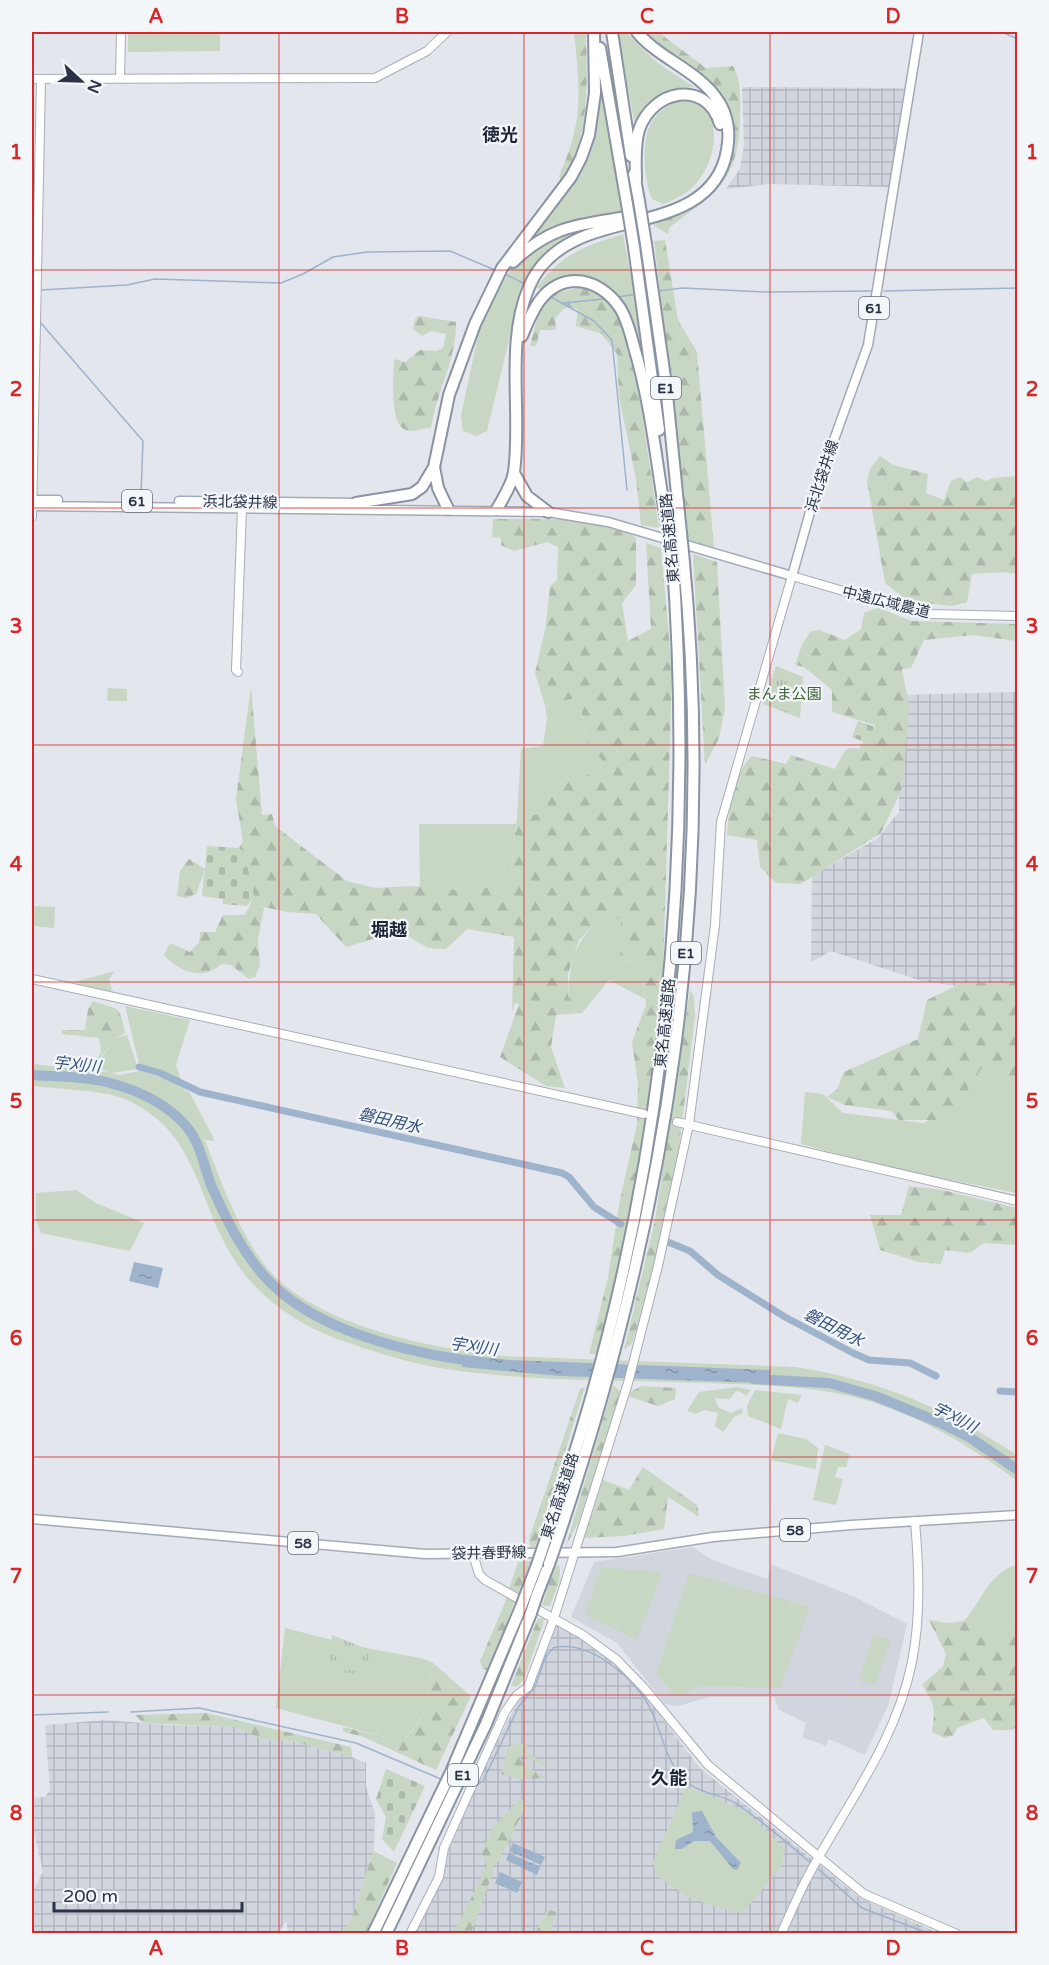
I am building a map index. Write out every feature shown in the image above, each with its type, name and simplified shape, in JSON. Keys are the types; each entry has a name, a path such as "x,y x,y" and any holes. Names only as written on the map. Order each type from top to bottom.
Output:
{"highway":[{"name":"東名高速道路","path":"373,1934 531,1613 537,1565 605,1346 639,1198 651,1133 668,1009 677,884 681,754 680,682 672,550 653,381 634,247 596,32"},
{"path":"356,503 412,494 422,487 434,467 449,395 475,324 502,268 571,177 581,158 589,135 594,103 596,32"},
{"name":"東名高速道路","path":"386,1934 414,1876 502,1670 521,1607 549,1564 558,1539 617,1348 651,1201 676,1051 692,882 695,766 692,661 666,385 612,32"},
{"path":"497,509 514,474 518,345 522,306 529,286 549,257 578,239 598,231 654,219 685,204 703,192 718,177 724,163 729,141 728,126 718,100 700,82 651,48 637,32"},
{"path":"489,296 505,269 532,243 564,227 653,212 683,199 699,187 712,173 721,153 721,127 712,105 694,95 685,94 667,98 656,105 646,116 639,129 636,181"},
{"path":"518,345 539,300 561,284 576,281 593,284 613,300 621,310 638,361 669,531"},
{"path":"434,467 438,488 448,509"},
{"path":"514,474 526,495 548,512"}],"main road":[{"name":"浜北袋井線","path":"32,506 497,509 548,512 608,522 792,576 817,487 868,345 919,32"},
{"name":"浜北袋井線","path":"32,500 356,503 448,509"},
{"name":"袋井春野線","path":"32,1519 425,1554 473,1554 617,1552 713,1537 1017,1515"}],"street":[{"path":"120,78 121,32"},
{"path":"32,79 375,78 426,51 447,32"},
{"path":"32,517 41,79"},
{"path":"238,672 236,670 242,508"},
{"path":"410,1934 439,1877 444,1848 468,1789 505,1712 528,1687 554,1618 628,1381 658,1266 688,1124 715,925 721,822 792,576"},
{"name":"中遠広域農道","path":"792,576 930,614 1017,616"},
{"path":"32,979 644,1114"},
{"path":"678,1122 1017,1201"},
{"path":"782,1934 819,1858 879,1755 894,1721 908,1679 920,1596 915,1521"},
{"path":"473,1554 479,1574 485,1580 554,1618 617,1660 645,1689 708,1765 864,1894 957,1934"}],"shaded area":[{"path":"742,87 904,88 889,187 769,184 726,189 740,169 744,145"},
{"path":"1017,692 1017,995 922,981 831,951 811,962 812,876 878,838 899,812 897,695"},
{"path":"693,1547 712,1560 767,1579 772,1565 853,1596 907,1624 889,1703 865,1755 829,1739 826,1746 802,1737 806,1723 779,1710 774,1697 709,1697 678,1706 665,1704 617,1643 571,1617 594,1562"},
{"path":"557,1623 603,1653 643,1693 700,1768 860,1898 938,1933 415,1934 443,1879 449,1850 476,1782 518,1702 530,1688"},
{"path":"105,1720 235,1727 262,1739 291,1741 352,1757 366,1763 366,1787 375,1813 374,1851 352,1916 343,1933 288,1933 286,1921 279,1933 32,1933 32,1893 43,1872 32,1822 32,1798 45,1797 50,1790 45,1725"}],"green space":[{"path":"128,32 220,32 220,51 128,52"},
{"path":"574,32 586,32 585,109 578,146 561,181 559,176 573,138 578,105 578,71"},
{"path":"617,32 626,32 656,62 694,87 672,89 657,96 646,110 636,130"},
{"path":"638,32 658,32 706,68 733,66 739,82 739,133 731,167 724,181 714,192 669,228 668,234 653,225 683,209 725,169 722,104"},
{"path":"601,80 621,212 556,225 529,239 585,163"},
{"path":"675,102 692,102 704,110 710,118 714,139 709,162 698,181 682,195 663,204 652,199 649,191 645,171 646,137 653,120"},
{"path":"624,222 568,237 535,268 515,315 487,431 476,436 463,431 461,416 481,321 512,267 545,240 570,230"},
{"path":"623,234 642,336 638,337 618,306 576,281 544,294 537,287 565,259 596,243"},
{"path":"665,240 678,320 697,352 714,547 689,541 654,241"},
{"path":"578,288 601,289 619,317 637,380 659,528 641,525 636,479 619,397 617,354 602,334 576,326 578,309 566,307 555,318 556,330 540,330 536,346 530,346 540,308 554,293"},
{"path":"419,316 456,322 450,363 437,401 431,428 411,431 404,429 396,417 393,397 394,359 405,362 420,350 436,351 443,348 446,334 431,331 422,336 413,329 415,319"},
{"path":"880,456 893,465 928,474 926,493 944,500 951,481 960,477 967,482 977,477 986,481 993,478 1017,476 1017,574 1003,572 972,574 967,602 952,606 908,601 885,583 867,481 871,467"},
{"path":"493,519 577,519 631,534 636,538 636,585 622,603 628,641 651,629 646,543 661,548 672,672 662,1008 634,1199 617,1286 598,1354 589,1354 608,1277 620,1200 637,1124 638,1083 632,1042 646,1005 641,961 620,960 621,919 601,916 579,940 568,974 568,996 582,1013 556,1015 551,1047 565,1088 546,1086 500,1057 519,1004 515,1003 512,1012 514,937 467,929 446,949 428,948 408,936 383,936 346,947 316,914 287,912 259,906 264,908 258,939 260,965 255,977 249,979 231,965 222,964 207,972 192,973 164,955 170,943 190,952 199,942 200,932 215,932 223,915 245,915 254,897 239,848 243,841 236,799 251,686 262,815 272,814 275,826 347,881 376,888 411,886 458,890 477,881 484,887 503,889 511,871 517,817 540,814 551,785 564,779 598,773 603,761 587,742 579,697 545,705 535,673 546,625 550,586 557,580 558,547 547,542 514,551 501,545 501,538 492,537"},
{"path":"693,554 717,562 725,708 719,738 705,765"},
{"path":"878,608 912,621 1017,624 1017,641 973,635 924,640 911,668 902,669 909,705 904,772 901,791 881,833 801,884 776,883 760,867 757,840 727,835 731,804 741,771 752,756 786,764 791,755 835,769 845,750 859,749 863,742 869,743 875,725 832,712 832,690 804,667 795,665 802,645 811,631 819,630 845,640 861,629 864,613"},
{"name":"まんま公園","path":"776,666 803,677 800,718 763,704"},
{"path":"108,688 127,689 127,701 107,701"},
{"path":"579,697 587,742 603,761 598,773 564,779 540,814 517,817 521,749 543,746 547,719 545,705"},
{"path":"858,721 875,727 869,744 852,737"},
{"path":"419,824 516,824 511,871 503,889 484,887 477,881 458,890 420,887"},
{"path":"207,846 239,848 244,852 254,897 247,906 223,904 223,899 202,896"},
{"path":"189,859 205,869 196,894 186,898 177,896 180,871"},
{"path":"32,906 55,907 54,928 32,926"},
{"path":"601,916 622,919 620,960 641,961 645,999 609,980 582,1013 568,996 571,970 579,944"},
{"path":"115,971 109,979 113,995 74,982"},
{"path":"1017,982 1017,1084 1002,1070 982,1068 965,1095 938,1120 899,1120 891,1111 845,1105 827,1097 837,1089 844,1072 918,1039 927,1000 962,983"},
{"path":"690,990 694,997 695,1016 676,1172 644,1306 632,1343 624,1350 655,1220"},
{"path":"93,1001 113,1007 119,1012 125,1033 116,1038 96,1063 101,1051 99,1038 62,1034 62,1030 85,1030 88,1009"},
{"path":"125,1006 190,1020 176,1065 181,1080 139,1064"},
{"path":"127,1035 138,1069 112,1073 119,1075 140,1071 167,1079 190,1093 215,1141 206,1140 203,1136 247,1238 267,1268 288,1288 314,1305 376,1331 474,1352 503,1356 795,1367 855,1380 911,1398 990,1438 1017,1455 1017,1481 963,1444 924,1423 883,1406 843,1394 763,1385 578,1380 484,1374 439,1368 365,1349 305,1324 262,1293 238,1266 218,1229 191,1165 167,1129 150,1113 127,1100 107,1094 32,1086 32,1064 108,1072 95,1066 116,1038"},
{"path":"1000,1064 1017,1082 1017,1193 886,1167 801,1144 805,1092 823,1094 843,1113 924,1123 965,1095 982,1068"},
{"path":"909,1186 942,1190 1017,1208 1017,1245 984,1243 970,1253 945,1250 941,1264 919,1262 880,1250 870,1215 901,1215"},
{"path":"76,1190 96,1203 144,1223 130,1251 41,1233 36,1220 36,1193"},
{"path":"613,1385 622,1393 579,1521 566,1546"},
{"path":"642,1386 676,1388 675,1399 658,1406 630,1397 630,1392"},
{"path":"585,1387 534,1550 531,1549 529,1539 580,1389"},
{"path":"737,1387 751,1390 746,1396 739,1391 735,1392 730,1399 715,1398 718,1407 731,1413 742,1408 743,1413 734,1417 723,1432 715,1426 718,1413 705,1410 696,1414 687,1411 699,1392"},
{"path":"755,1390 802,1395 798,1403 788,1399 781,1429 748,1416 747,1406"},
{"path":"778,1433 806,1439 818,1448 816,1469 771,1460"},
{"path":"825,1445 850,1454 846,1467 838,1467 835,1477 843,1479 836,1505 813,1500"},
{"path":"643,1467 697,1505 699,1517 668,1497 664,1529 624,1536 584,1538 603,1480 629,1490"},
{"path":"531,1561 518,1594 509,1589 518,1562"},
{"path":"559,1565 559,1580 550,1606 542,1606 554,1567"},
{"path":"1017,1565 1017,1621 1004,1635 964,1621 999,1574"},
{"path":"601,1567 662,1572 637,1640 585,1615"},
{"path":"689,1573 810,1607 780,1688 702,1686 677,1696 656,1675"},
{"path":"511,1597 515,1600 489,1671 483,1669 480,1661 507,1598"},
{"path":"538,1618 543,1618 544,1621 524,1679 517,1687 511,1686"},
{"path":"929,1620 949,1623 964,1621 1004,1635 1017,1621 1017,1727 1011,1730 993,1730 984,1718 957,1728 954,1735 945,1738 932,1732 933,1707 922,1685 943,1666 946,1654"},
{"path":"285,1628 356,1646 425,1659 433,1663 426,1704 419,1721 405,1737 385,1737 276,1708"},
{"path":"332,1635 370,1650 366,1675 328,1671"},
{"path":"874,1635 891,1641 875,1685 859,1680"},
{"path":"433,1663 471,1696 436,1770 361,1736 343,1732 343,1727 385,1737 406,1737 414,1729 423,1713"},
{"path":"206,1713 351,1747 352,1757 291,1741 262,1739 235,1727 143,1723 135,1715"},
{"path":"518,1743 527,1744 527,1754 545,1762 545,1766 520,1755 519,1759 527,1767 546,1778 518,1779 501,1774 508,1747"},
{"path":"386,1769 425,1786 394,1852 382,1839 386,1817 376,1799"},
{"path":"686,1787 718,1798 747,1812 785,1849 782,1865 745,1910 735,1913 688,1897 657,1876 653,1862"},
{"path":"521,1798 526,1806 499,1861 493,1866 492,1875 471,1933 450,1933 458,1925 487,1865 482,1853 493,1827"},
{"path":"374,1851 397,1863 366,1933 343,1933 352,1916"},
{"path":"548,1910 557,1912 549,1933 535,1933"}],"water":[{"path":"134,1262 163,1268 158,1288 129,1281"},
{"path":"464,1355 509,1360 771,1370 767,1383 560,1376 462,1367"},
{"path":"702,1811 716,1837 741,1863 737,1870 733,1869 710,1841 694,1841 682,1849 675,1849 676,1840 693,1832 692,1812"},
{"path":"513,1843 545,1857 541,1865 510,1851"},
{"path":"509,1853 540,1867 537,1875 506,1860"},
{"path":"500,1872 522,1882 517,1893 495,1883"}],"waterway":[{"path":"1002,32 1018,39"},
{"path":"41,290 127,285 155,279 281,283 333,257 367,252 450,251 495,270"},
{"path":"505,274 525,284"},
{"path":"657,291 683,288 766,292 872,291"},
{"path":"884,291 1018,288"},
{"path":"618,297 637,294"},
{"path":"551,297 594,321 612,340 627,490"},
{"path":"564,303 604,299"},
{"path":"40,322 143,441 141,493"},
{"name":"磐田用水","path":"139,1067 160,1073 200,1092 562,1173 569,1177 594,1207 621,1224"},
{"name":"宇刈川","path":"32,1075 74,1077 107,1082 145,1096 172,1112 195,1139 216,1197 249,1257 266,1278 286,1296 310,1312 336,1325 393,1345 423,1353 478,1362"},
{"name":"磐田用水","path":"668,1242 690,1251 718,1275 785,1317 853,1353 869,1360 910,1363 936,1376"},
{"name":"宇刈川","path":"753,1379 829,1383 875,1396 969,1437 1018,1470"},
{"name":"磐田用水","path":"1000,1391 1018,1392"},
{"path":"476,1786 483,1781 519,1706 535,1687 545,1658 553,1648 567,1647 582,1650 610,1664 635,1686 651,1710 666,1751 683,1778 696,1788 737,1804 812,1864"},
{"path":"131,1712 199,1708 222,1713 356,1743 443,1780"},
{"path":"32,1715 108,1712"},
{"path":"816,1867 862,1908 930,1934"}],"district":[{"name":"徳光","path":"500,135"},
{"name":"堀越","path":"389,930"},
{"name":"久能","path":"669,1778"}]}
